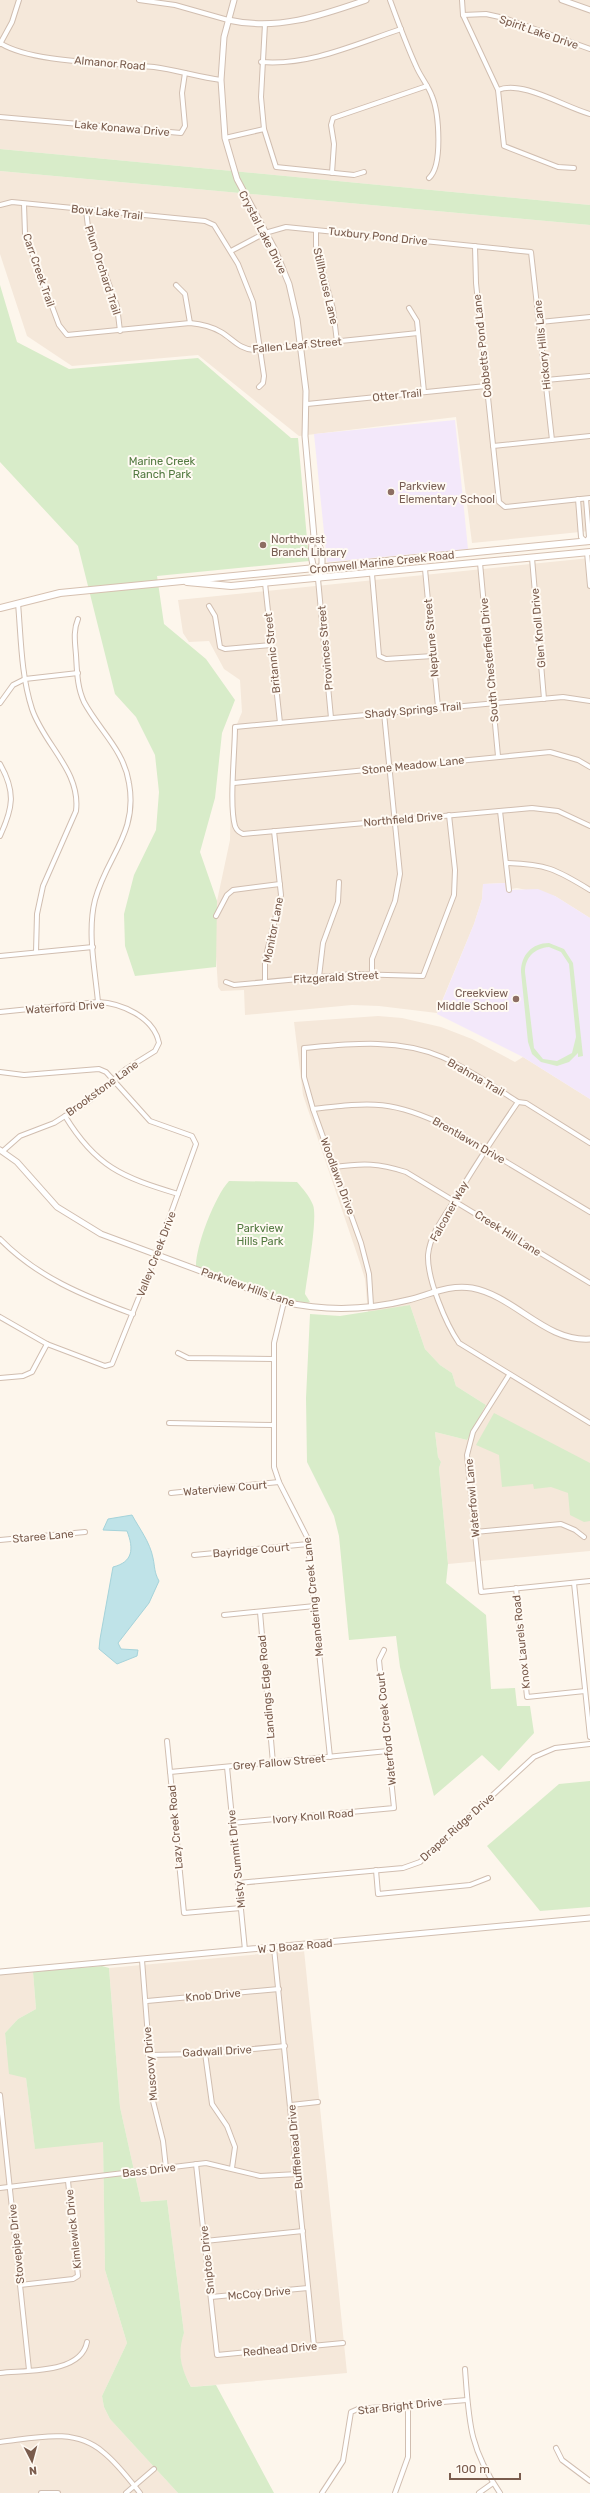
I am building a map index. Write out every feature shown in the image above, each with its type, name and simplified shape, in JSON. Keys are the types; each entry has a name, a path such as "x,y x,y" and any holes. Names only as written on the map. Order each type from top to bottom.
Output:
{"main road":[{"path":"588,542 588,552"},
{"name":"Cromwell Marine Creek Road","path":"175,582 588,542"},
{"name":"Cromwell Marine Creek Road","path":"0,608 63,593 168,582 231,586 425,569 588,552"},
{"path":"424,558 425,569"}],"street":[{"path":"0,44 12,22 19,0"},
{"path":"139,0 175,5 228,20 265,24 280,24 303,20 366,0"},
{"name":"Crystal Lake Drive","path":"234,0 228,20 221,80 225,138 236,179 265,233 288,284 300,346 307,404 305,436 314,537 311,545 313,569 318,579"},
{"path":"390,0 401,29 435,105 438,138 434,173 429,178"},
{"path":"462,0 463,16 498,90 504,146 513,151 558,167 574,168"},
{"path":"562,0 590,10"},
{"name":"Spirit Lake Drive","path":"463,16 486,14 504,18 590,50"},
{"path":"265,24 260,98 264,129 276,167 354,175 364,172"},
{"path":"262,62 285,62 316,57 401,29"},
{"name":"Almanor Road","path":"0,44 14,50 51,57 150,66 221,80"},
{"name":"Lake Konawa Drive","path":"0,117 181,133 185,126 182,93 185,73"},
{"path":"332,173 334,144 331,125 333,118 427,86"},
{"path":"498,90 506,87 521,87 590,114"},
{"path":"225,138 264,129"},
{"name":"Bow Lake Trail","path":"0,205 12,202 205,221 214,224 231,251"},
{"name":"Carr Creek Trail","path":"24,204 25,234 64,333"},
{"name":"Plum Orchard Trail","path":"86,210 88,227 117,306 120,331"},
{"name":"Tuxbury Pond Drive","path":"231,251 265,233 286,227 531,252"},
{"name":"Stillhouse Lane","path":"316,230 316,246 333,309 336,342"},
{"name":"Cobbetts Pond Lane","path":"476,246 476,283 498,498 501,506 505,507 578,499"},
{"path":"231,251 253,302 264,376 263,383 259,387"},
{"name":"Hickory Hills Lane","path":"531,252 552,440"},
{"path":"176,285 185,294 190,324"},
{"path":"409,308 416,316 424,392"},
{"path":"540,322 590,317"},
{"name":"Fallen Leaf Street","path":"64,333 74,336 190,324 212,327 246,350 260,350 418,333"},
{"path":"546,380 590,376"},
{"name":"Otter Trail","path":"307,404 486,386"},
{"path":"493,446 590,436"},
{"path":"578,499 588,499 588,542 581,537 578,499"},
{"name":"Crystal Lake Drive","path":"314,537 320,544 323,568"},
{"path":"588,552 590,586"},
{"name":"Glen Knoll Drive","path":"532,558 544,699"},
{"name":"South Chesterfield Drive","path":"480,563 498,756"},
{"path":"318,579 323,568"},
{"name":"Neptune Street","path":"425,569 438,708"},
{"path":"372,574 378,653 381,658 433,656"},
{"name":"Provinces Street","path":"318,579 331,718"},
{"name":"Britannic Street","path":"265,583 280,723"},
{"path":"18,603 25,678 37,724 72,778 77,800 76,811 43,886 37,914 36,952"},
{"path":"209,606 215,616 220,647 225,649 271,645"},
{"path":"78,619 74,628 78,684 84,701 110,738 124,764 131,799 126,834 102,879 95,900 92,919 98,1002"},
{"path":"0,704 13,685 25,678 78,673"},
{"name":"Shady Springs Trail","path":"234,783 235,727 544,699 569,698 590,701"},
{"path":"372,974 372,959 395,901 400,881 384,713"},
{"name":"Stone Meadow Lane","path":"234,783 550,752 578,760 590,767"},
{"path":"0,764 10,783 12,797 10,815 0,836"},
{"name":"Northfield Drive","path":"234,783 234,808 238,832 243,834 532,808 550,809 568,814 590,826"},
{"path":"500,811 509,890"},
{"name":"Fitzgerald Street","path":"226,982 234,984 372,974 417,977 425,974 454,895 455,870 449,815"},
{"name":"Monitor Lane","path":"265,982 265,960 281,895 274,831"},
{"path":"506,863 530,863 552,868 590,890"},
{"path":"319,977 323,943 338,902 339,882"},
{"path":"216,916 227,895 233,890 280,884"},
{"path":"0,956 93,947"},
{"name":"Waterford Drive","path":"0,1012 98,1002 120,1006 140,1017 155,1034 158,1046"},
{"name":"Brahma Trail","path":"304,1048 357,1044 385,1044 440,1056 468,1070 518,1102 526,1103 590,1143"},
{"name":"Brookstone Lane","path":"2,1151 20,1136 54,1123 89,1101 114,1079 155,1051 158,1046"},
{"name":"Woodlawn Drive","path":"304,1048 304,1077 313,1109 362,1243 369,1274 371,1305"},
{"path":"0,1072 24,1075 99,1069 106,1072 114,1079"},
{"name":"Valley Creek Drive","path":"47,1344 105,1366 114,1363 193,1154 195,1140 192,1136 150,1121 114,1079"},
{"name":"Falconer Way","path":"518,1102 454,1200 430,1242 429,1265 436,1291 449,1326 459,1343 508,1375 590,1423"},
{"name":"Brentlawn Drive","path":"313,1109 357,1104 384,1104 405,1108 448,1127 590,1212"},
{"path":"65,1116 79,1139 105,1164 127,1177 178,1194"},
{"name":"Parkview Hills Lane","path":"2,1151 17,1162 45,1196 70,1216 101,1234 284,1302 309,1307 338,1308 408,1300 436,1291 456,1287 492,1294 555,1333 574,1339 590,1339"},
{"name":"Creek Hill Lane","path":"334,1168 362,1163 382,1164 406,1172 590,1282"},
{"path":"0,1239 43,1274 75,1292 133,1314"},
{"name":"Meandering Creek Lane","path":"284,1302 275,1335 273,1359 274,1467 279,1482 306,1531 330,1757"},
{"path":"0,1317 47,1344 32,1372 23,1376 0,1378"},
{"path":"178,1353 188,1358 273,1359"},
{"name":"Waterfowl Lane","path":"508,1375 473,1432 467,1455 481,1592 516,1588"},
{"path":"170,1423 273,1425"},
{"name":"Waterview Court","path":"171,1493 279,1482"},
{"path":"475,1532 561,1524 575,1530 584,1537"},
{"name":"Staree Lane","path":"0,1540 86,1532"},
{"name":"Bayridge Court","path":"194,1555 308,1544"},
{"path":"516,1588 590,1581"},
{"path":"574,1583 590,1737"},
{"name":"Knox Laurels Road","path":"516,1588 527,1697 585,1691"},
{"path":"224,1615 315,1606"},
{"name":"Landings Edge Road","path":"260,1612 273,1762"},
{"name":"Waterford Creek Court","path":"384,1650 379,1660 394,1808"},
{"name":"Lazy Creek Road","path":"167,1741 184,1913 241,1908"},
{"name":"Draper Ridge Drive","path":"238,1883 407,1866 427,1857 525,1765 543,1752 555,1748 590,1744"},
{"name":"Grey Fallow Street","path":"170,1772 388,1751"},
{"name":"Misty Summit Drive","path":"227,1767 245,1950"},
{"name":"Ivory Knoll Road","path":"232,1823 394,1808"},
{"path":"376,1870 378,1894 470,1885 488,1878"},
{"name":"W J Boaz Road","path":"0,1972 590,1918"},
{"name":"Bufflehead Drive","path":"274,1948 292,2105 314,2346"},
{"name":"Muscovy Drive","path":"142,1960 147,2001 148,2055 154,2108 163,2141 166,2168"},
{"name":"Knob Drive","path":"147,2001 279,1989"},
{"name":"Gadwall Drive","path":"148,2055 205,2053 285,2046"},
{"path":"205,2053 212,2104 227,2126 235,2147 232,2168"},
{"name":"Stovepipe Drive","path":"0,2095 29,2370"},
{"path":"292,2105 318,2102"},
{"name":"Bass Drive","path":"0,2188 211,2163 265,2176 298,2174"},
{"name":"Sniptoe Drive","path":"196,2164 217,2355"},
{"name":"Kimlewick Drive","path":"20,2285 77,2277 68,2181"},
{"path":"205,2240 303,2231"},
{"name":"McCoy Drive","path":"211,2297 308,2288"},
{"path":"0,2373 59,2366 73,2362 81,2356 87,2342"},
{"name":"Redhead Drive","path":"217,2355 343,2343"},
{"path":"465,2369 470,2428 483,2468 500,2493"},
{"name":"Star Bright Drive","path":"322,2493 343,2461 347,2449 351,2412 358,2409 467,2400"},
{"path":"395,2493 408,2457 408,2405"},
{"path":"0,2442 64,2435 86,2440 104,2452 140,2493"},
{"path":"556,2448 562,2460 590,2481"},
{"path":"126,2493 154,2469"},
{"path":"479,2493 494,2483"},
{"path":"41,2493 58,2493"}],"shaded area":[{"path":"0,0 590,0 590,205 0,149"},
{"path":"0,171 590,225 590,531 472,543 456,417 299,436 198,355 72,366 27,336 0,254"},
{"name":"Parkview Elementary School","path":"455,420 468,549 327,562 314,434"},
{"path":"590,558 590,918 555,896 517,888 505,890 505,883 483,884 482,899 474,924 437,1013 379,1006 352,1005 245,1015 244,990 221,991 218,987 215,941 217,901 230,840 232,736 242,712 240,680 224,669 209,641 189,642 183,633 178,600"},
{"name":"Creekview Middle School","path":"505,883 506,890 538,889 555,896 590,918 590,1099 523,1057 437,1014 474,924 482,899 483,884"},
{"path":"378,1016 402,1018 441,1027 472,1039 515,1062 523,1057 590,1099 590,1551 448,1564 439,1468 441,1462 438,1457 435,1432 467,1440 486,1405 456,1386 452,1373 440,1365 425,1349 410,1305 368,1313 365,1279 303,1095 294,1022"},
{"path":"304,1950 347,2373 191,2387 182,2369 179,2347 184,2333 167,2200 141,2202 120,2107 109,1968"},
{"path":"33,1972 36,2009 18,2019 5,2033 7,2053 26,2078 35,2148 103,2141 105,2270 127,2343 102,2396 104,2407 110,2419 178,2493 0,2493 0,1975"}],"green space":[{"path":"0,149 590,205 590,225 0,171"},
{"name":"Marine Creek Ranch Park","path":"0,285 17,342 69,369 198,358 291,438 298,438 309,561 157,576 164,624 206,659 235,700 222,733 215,798 200,852 217,901 216,967 135,976 125,946 124,914 134,875 156,830 159,792 155,755 136,717 115,694 78,546 0,462"},
{"path":"549,943 564,949 573,963 583,1056 578,1057 578,1053 569,1062 557,1066 541,1062 532,1054 528,1042 521,972 525,955 537,945","holes":["549,947 561,952 569,964 576,1037 572,1053 557,1061 543,1059 534,1048 525,967 532,954 539,949"]},
{"name":"Parkview Hills Park","path":"229,1181 297,1182 308,1195 313,1205 314,1212 313,1234 305,1294 310,1302 307,1303 281,1298 196,1266 199,1246 207,1221 218,1198"},
{"path":"410,1305 425,1349 440,1365 452,1373 456,1386 486,1405 467,1440 435,1432 438,1457 441,1462 439,1468 448,1564 446,1583 486,1615 491,1689 515,1688 517,1706 530,1706 534,1733 499,1771 482,1755 434,1796 400,1667 396,1636 349,1640 339,1536 334,1516 307,1462 306,1398 310,1314 340,1316"},
{"path":"494,1413 590,1463 590,1521 584,1522 570,1515 568,1493 551,1487 534,1489 533,1484 502,1487 499,1455 476,1445"},
{"path":"590,1781 590,1907 540,1911 487,1846 559,1784"},
{"path":"102,1966 109,1968 120,2107 141,2202 167,2200 184,2333 181,2348 181,2361 185,2374 191,2387 216,2385 274,2493 178,2493 110,2419 104,2407 102,2396 127,2343 105,2270 103,2142 35,2149 26,2078 9,2074 5,2033 18,2019 36,2009 33,1972"}],"water":[{"path":"132,1515 152,1552 155,1572 159,1581 149,1603 118,1643 121,1649 138,1650 137,1656 117,1664 99,1649 100,1639 113,1567 125,1562 130,1554 131,1544 127,1531 103,1530 108,1519"}],"place":[{"name":"Parkview Elementary School","path":"391,492"},
{"name":"Northwest Branch Library","path":"263,545"},
{"name":"Creekview Middle School","path":"516,999"}]}
